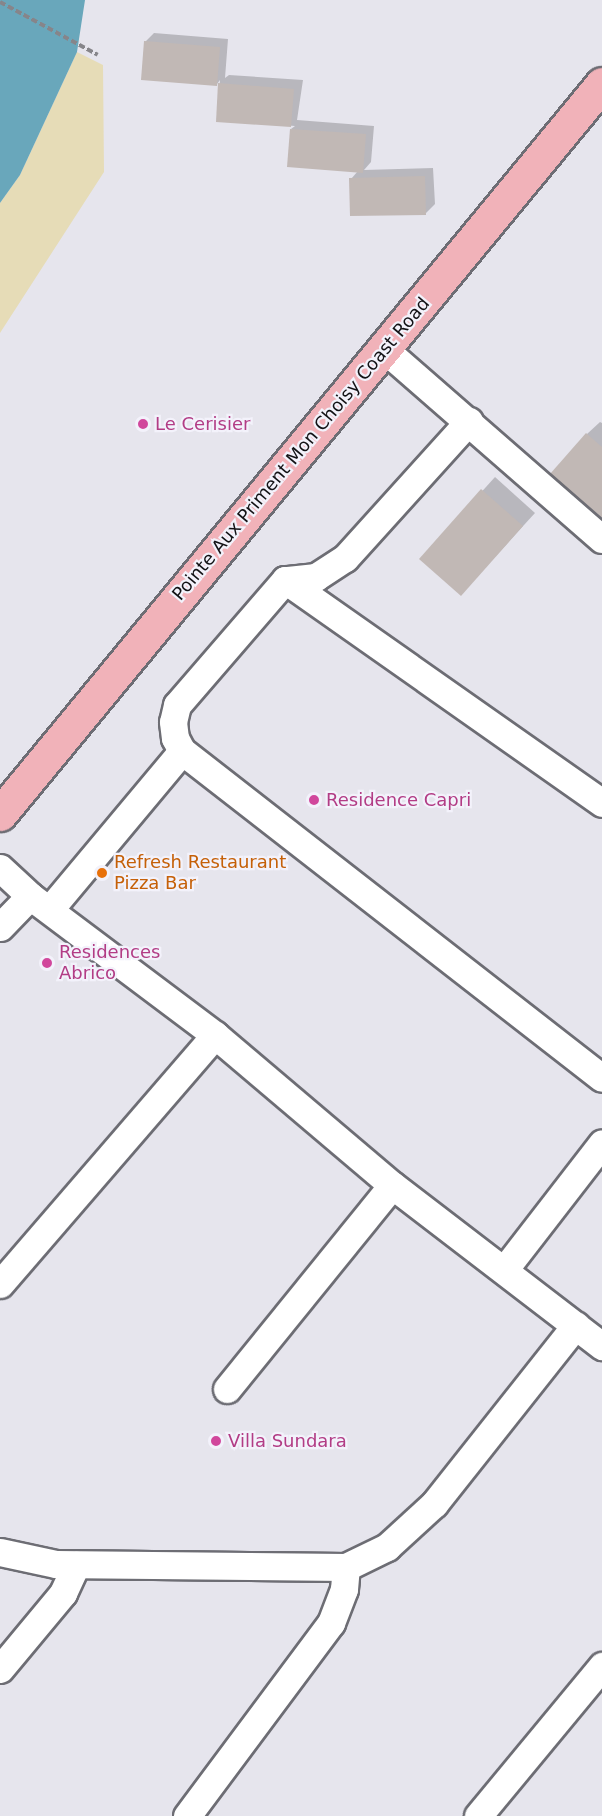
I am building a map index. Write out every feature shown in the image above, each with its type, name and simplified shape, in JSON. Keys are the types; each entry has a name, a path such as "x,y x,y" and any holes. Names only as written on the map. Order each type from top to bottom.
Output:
{"main road":[{"name":"Pointe Aux Priment Mon Choisy Coast Road","path":"0,814 602,84"}],"street":[{"path":"384,349 602,539"},
{"path":"469,421 345,558 316,577 285,580 177,705 173,722 182,751 602,1078"},
{"path":"285,580 602,803"},
{"path":"0,927 40,902 182,751"},
{"path":"0,868 40,902 215,1035 392,1185 602,1346"},
{"path":"0,1284 215,1035"},
{"path":"504,1270 602,1143"},
{"path":"226,1389 392,1185"},
{"path":"0,1552 76,1565 346,1567 387,1547 434,1504 576,1325"},
{"path":"0,1669 63,1593 76,1565"},
{"path":"187,1816 331,1623 344,1589 346,1567"},
{"path":"478,1816 602,1666"}],"path":[{"path":"0,2 98,55"}],"sand":[{"path":"77,52 103,65 104,172 0,333 0,203 20,175"}],"water":[{"path":"0,0 85,0 77,52 20,175 0,203"}],"building":[{"path":"144,41 220,47 217,86 141,80"},
{"path":"218,83 294,89 291,127 216,122"},
{"path":"290,129 366,134 363,173 287,167"},
{"path":"425,176 426,215 350,216 349,178"},
{"path":"586,433 602,447 602,518 550,474"},
{"path":"481,489 523,526 461,596 419,559"}],"place":[{"name":"Le Cerisier","path":"143,424"},
{"name":"Residence Capri","path":"314,800"},
{"name":"Refresh Restaurant Pizza Bar","path":"102,873"},
{"name":"Residences Abrico","path":"47,963"},
{"name":"Villa Sundara","path":"216,1441"}]}
